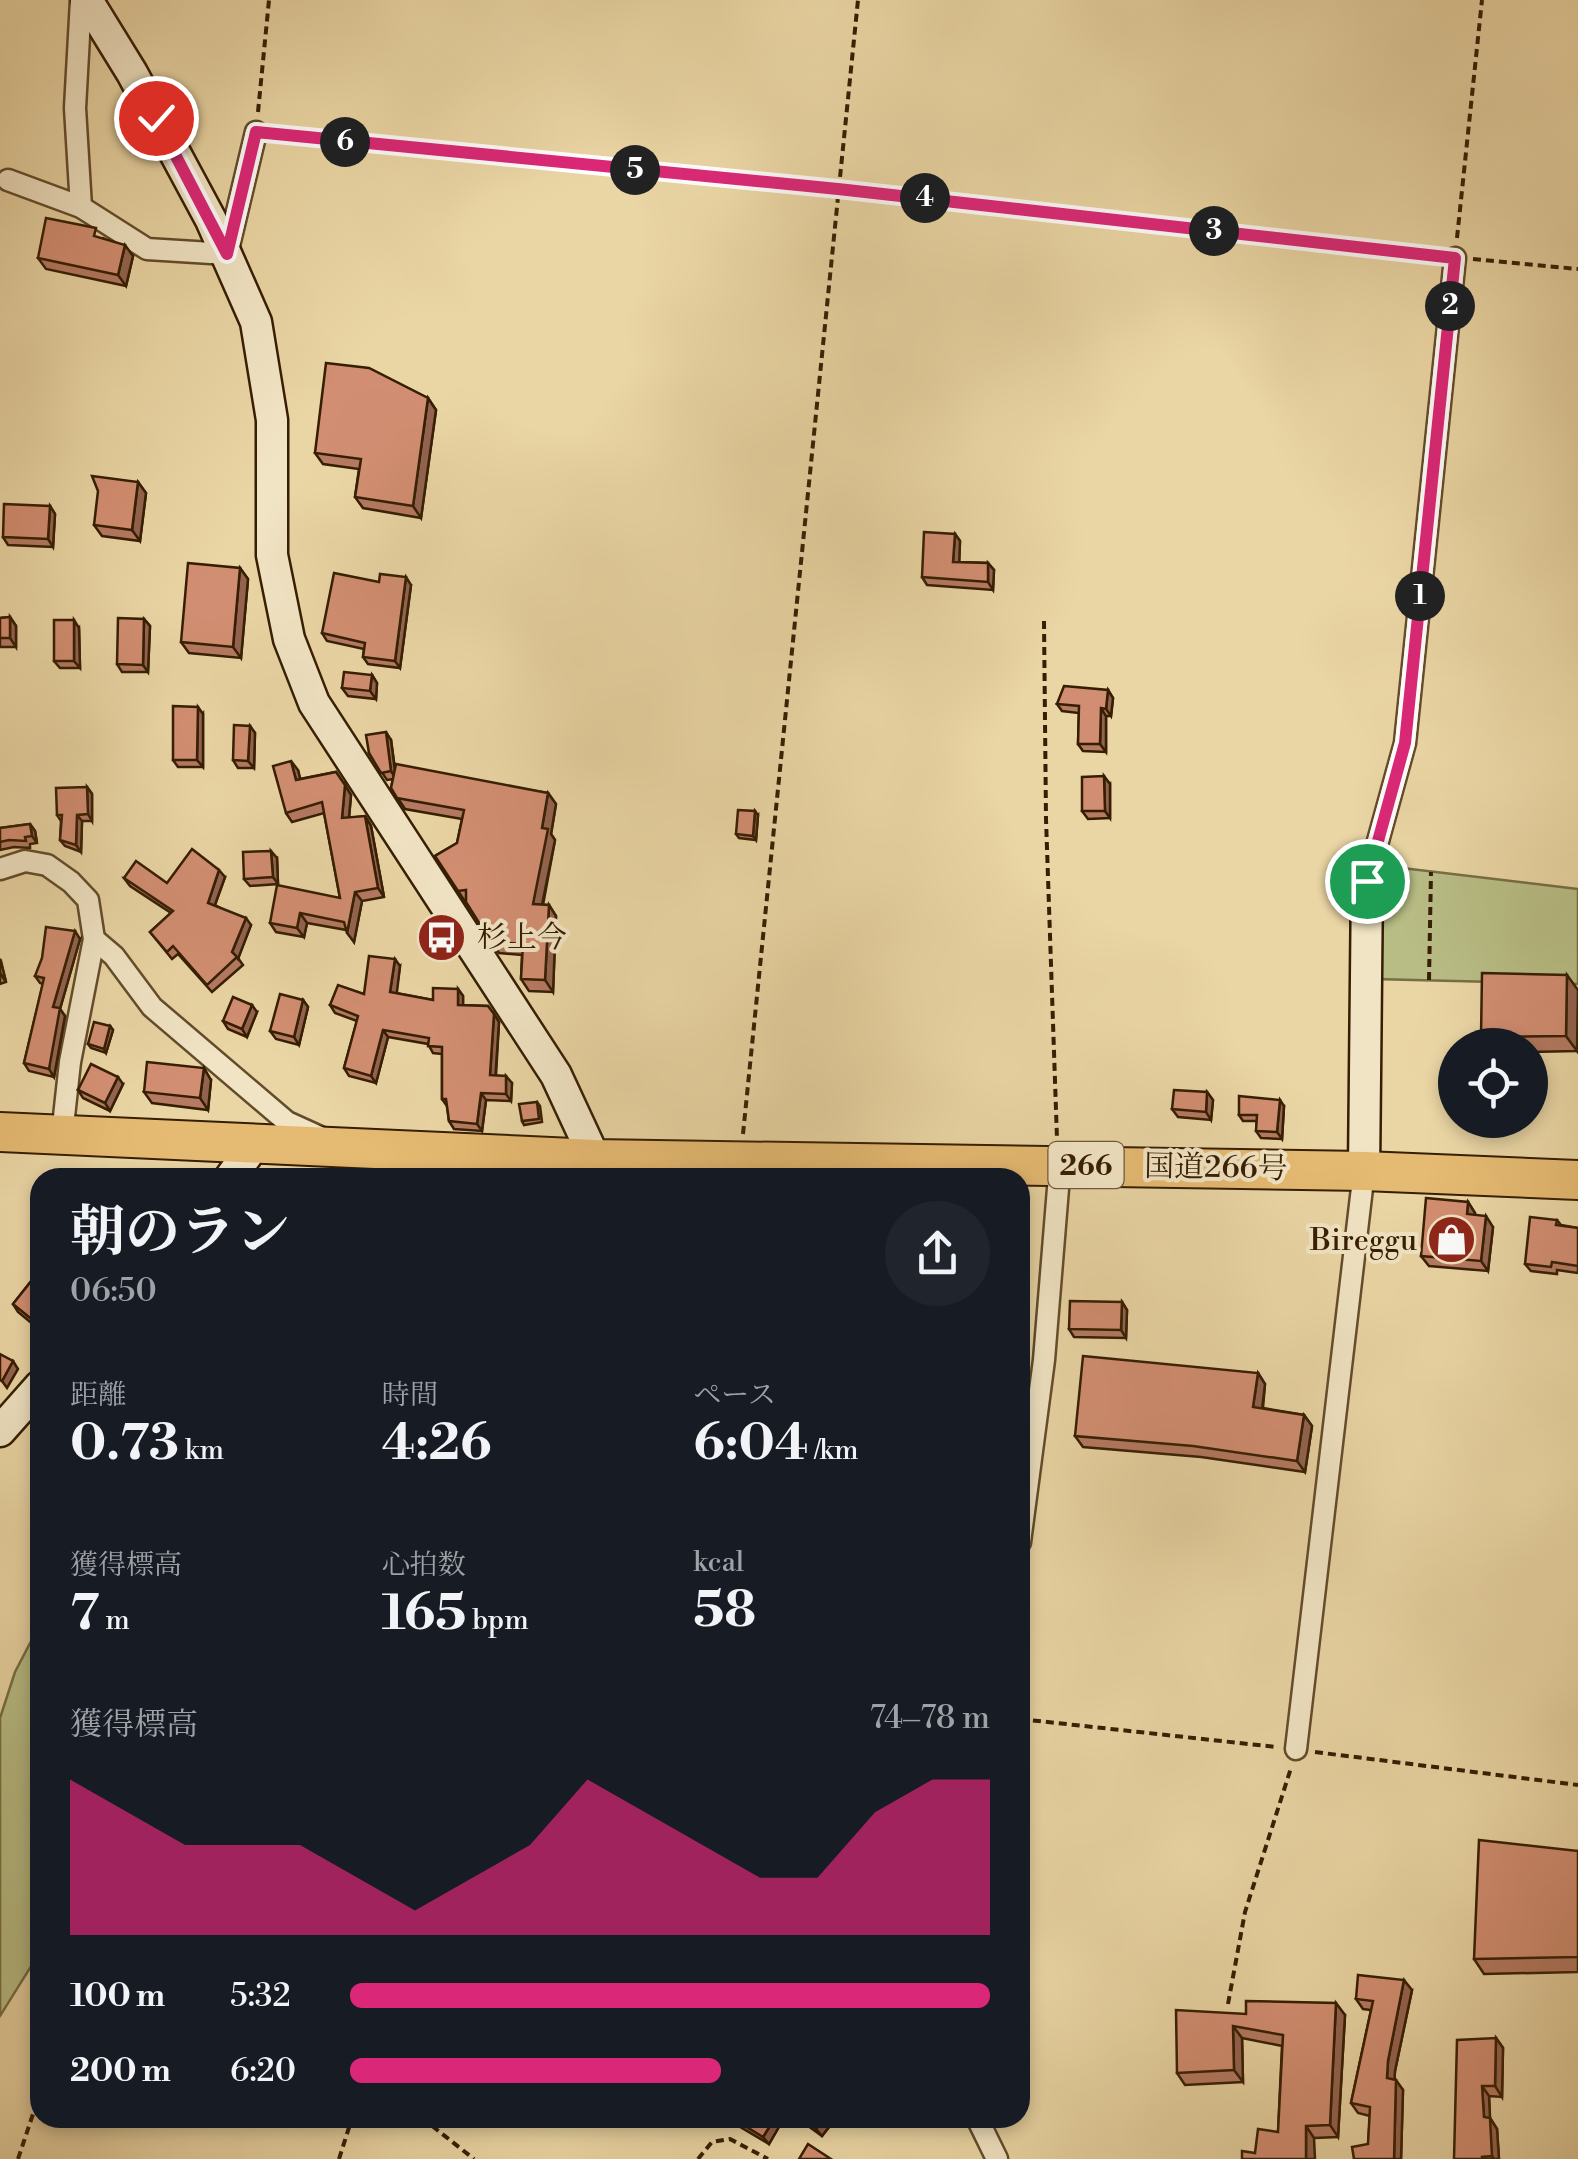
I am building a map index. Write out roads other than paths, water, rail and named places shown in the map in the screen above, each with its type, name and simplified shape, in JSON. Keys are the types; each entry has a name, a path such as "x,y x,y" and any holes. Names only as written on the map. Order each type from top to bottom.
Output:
{"highway":[{"name":"266","path":"0,1132 255,1144"},
{"name":"国道266号","path":"255,1144 594,1159 1060,1164 1578,1180"}],"street":[{"path":"81,207 74,108 84,0"},
{"path":"84,0 132,72 227,254 256,322 272,420 272,555 289,638 314,703 556,1075 594,1159"},
{"path":"227,254 256,132"},
{"path":"8,180 81,207 147,249 227,254"},
{"path":"1296,1750 1364,1171 1367,881 1405,743 1455,258"},
{"path":"0,869 24,861 47,866 72,882 88,900 94,939 70,1062 62,1135"},
{"path":"94,939 114,956 152,1006 287,1122 345,1148"},
{"path":"237,1168 255,1144"},
{"path":"1030,1466 1044,1360 1060,1164"},
{"path":"0,1431 30,1397"},
{"path":"982,2128 997,2159"}],"place":[{"name":"杉上今","path":"442,937"},
{"name":"Bireggu","path":"1452,1240"}]}
